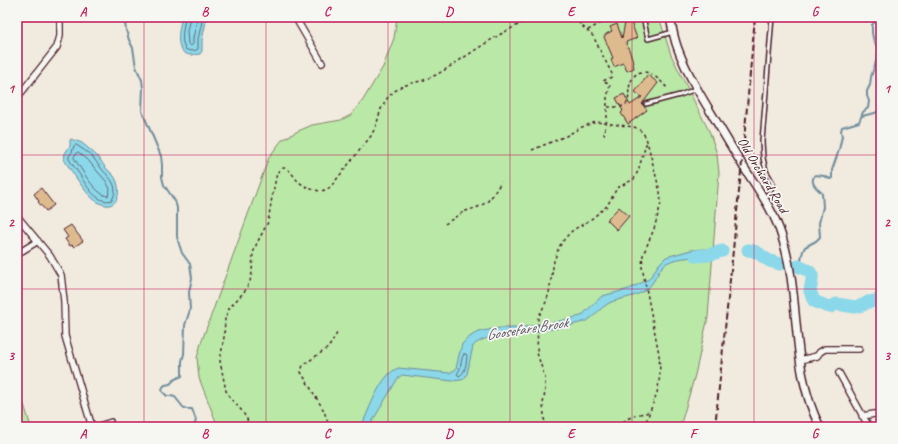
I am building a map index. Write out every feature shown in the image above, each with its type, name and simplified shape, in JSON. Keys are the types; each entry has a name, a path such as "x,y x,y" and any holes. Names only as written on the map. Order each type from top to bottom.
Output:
{"street":[{"path":"17,98 57,46 60,36 60,17"},
{"path":"294,17 322,63"},
{"name":"Old Orchard Road","path":"670,17 682,61 735,153 765,199 779,229 789,263 800,360 806,392 820,427"},
{"path":"17,216 38,241 61,275 66,336 92,427"},
{"path":"17,254 38,241"},
{"path":"800,360 816,356 825,349 859,350"},
{"path":"839,373 869,427"},
{"path":"862,416 881,413"}],"lane":[{"path":"643,17 648,39 673,32"},
{"path":"765,199 771,189 772,183 762,158 762,141 772,17"},
{"path":"646,104 697,89"},
{"path":"92,427 111,421"}],"path":[{"path":"249,427 247,419 242,411 226,391 220,361 228,310 245,291 250,282 253,253 268,222 277,173 279,170 288,169 298,181 305,186 319,191 327,190 368,140 376,126 388,97 393,92 405,85 436,75 504,33 522,23 538,17"},
{"path":"574,17 593,36 612,74 612,77 603,81 610,85 604,135"},
{"path":"588,30 615,17"},
{"path":"608,107 619,107 626,105 629,102 629,87 635,75 641,72 646,72 658,79 666,88"},
{"path":"532,150 563,138 586,125 597,122 629,126 639,129 648,141 660,192 661,203 654,229 644,251 642,267 656,340 660,373 657,393 644,427"},
{"path":"545,427 543,404 545,378 537,353 538,318 549,293 554,261 559,246 573,230 590,220 607,206 617,188 634,179 648,141"},
{"path":"445,224 463,212 487,202 493,196 501,182"},
{"path":"330,427 323,409 301,372 303,365 328,348 338,331"},
{"path":"620,427 621,423 627,420 650,412"}],"green space":[{"path":"397,17 659,17 671,55 710,133 717,154 719,173 708,317 695,375 680,427 218,427 199,378 197,358 201,343 269,157 282,140 296,132 312,125 341,120 351,115 363,100 383,67 394,38"},
{"path":"17,382 31,427 17,427"}],"water":[{"path":"182,17 207,17 202,40 202,51 200,54 185,54 179,45"},
{"path":"71,139 82,143 98,157 114,176 117,182 118,194 114,203 103,205 92,198 83,188 64,160 65,153 70,146"},
{"path":"691,250 713,250 713,257 678,259 666,263 647,289 635,295 609,303 587,321 546,330 501,335 479,342 473,346 467,374 464,379 452,381 402,375 398,378 369,427 361,427 379,387 391,372 398,368 450,373 456,369 462,344 474,334 500,328 518,328 551,323 581,316 602,296 629,289 649,279 659,264 666,257"}],"building":[{"path":"626,17 632,17 631,22 637,38 626,42 634,63 634,68 627,71 623,63 614,67 611,59 613,58 604,37 612,31 610,27 617,24 622,38"},
{"path":"648,75 658,83 642,104 647,110 628,124 621,113 623,111 616,98 624,94 630,105 642,97 635,92"},
{"path":"41,188 54,205 46,211 38,202 39,201 34,194"},
{"path":"619,207 629,216 617,230 607,220"},
{"path":"71,225 83,241 74,247 72,245 70,246 65,239 68,237 63,230"}],"waterway":[{"path":"124,17 126,30 133,48 136,67 142,80 142,111 161,156 164,185 175,201 177,208 177,237 182,253 190,264 192,278 189,292 190,310 185,325 182,376 175,379 170,384 165,385 162,391 167,396 175,397 186,409 192,409 196,420 194,427"},
{"path":"802,267 801,259 805,247 820,237 819,223 823,207 822,193 814,185 813,178 815,175 824,176 830,179 832,178 832,170 842,136 842,127 859,122 863,112 868,108 869,101 867,91 878,55 878,48 874,42 872,33 872,25 879,17"},
{"path":"862,116 875,113 881,109"},
{"name":"Goosefare Brook","path":"748,250 756,252 770,261 780,264"},
{"name":"Goosefare Brook","path":"696,256 708,255 722,251"},
{"name":"Goosefare Brook","path":"798,266 809,271 812,275 810,291 814,301 826,306 830,307 837,304 855,307 881,298"}],"railway":[{"path":"715,427 755,17"}]}
